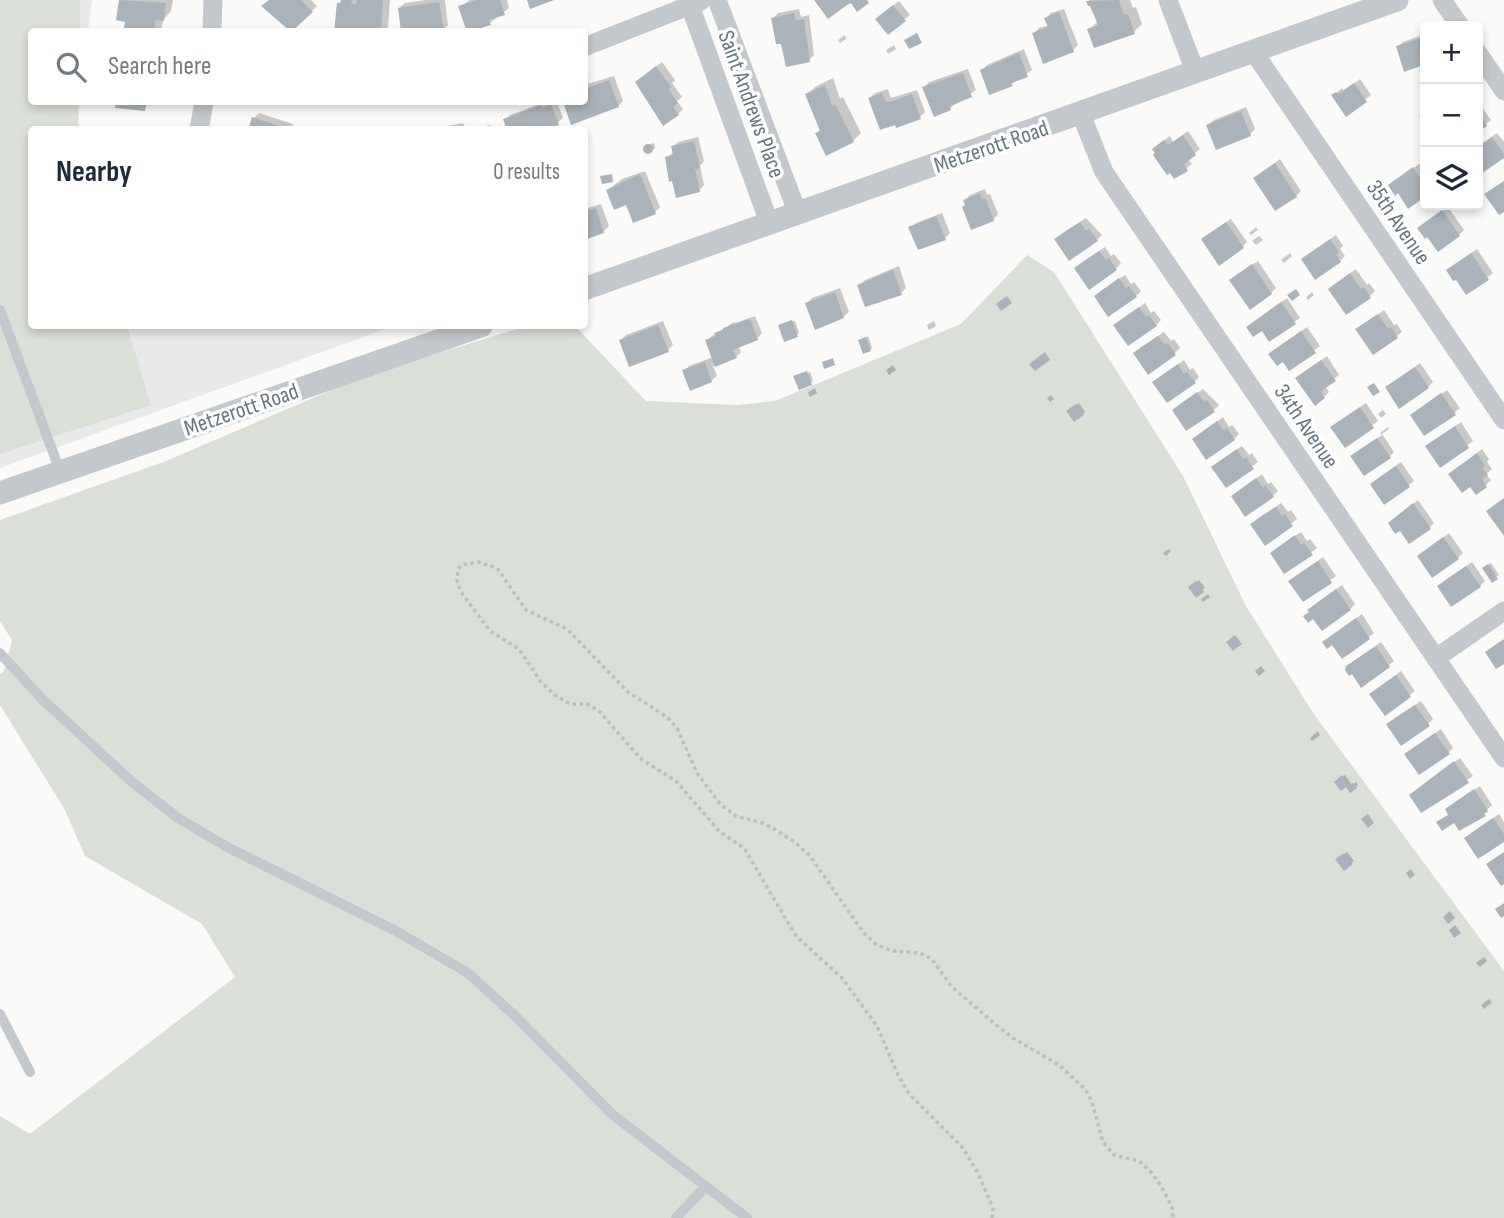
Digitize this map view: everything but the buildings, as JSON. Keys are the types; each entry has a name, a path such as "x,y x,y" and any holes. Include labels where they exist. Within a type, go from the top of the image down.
{"street":[{"path":"212,28 213,0"},
{"name":"Saint Andrews Place","path":"717,0 798,214"},
{"path":"1168,0 1195,72"},
{"name":"Metzerott Road","path":"588,288 1081,114 1253,51 1368,5 1397,0"},
{"path":"1442,0 1457,21"},
{"path":"588,45 694,2"},
{"name":"Saint Andrews Place","path":"694,2 770,225"},
{"name":"35th Avenue","path":"1253,51 1504,420"},
{"path":"1483,60 1504,91"},
{"path":"200,126 203,105"},
{"name":"34th Avenue","path":"1081,114 1104,172 1504,758"},
{"name":"Metzerott Road","path":"0,493 472,329"},
{"path":"1436,658 1504,611"}],"lane":[{"path":"0,310 60,471"},
{"path":"0,653 42,699 132,782 178,818 229,848 396,930 468,973 614,1115 747,1218"},
{"path":"0,1014 30,1072"},
{"path":"676,1218 705,1187"}],"path":[{"path":"992,1218 993,1208 978,1173 963,1148 910,1094 898,1075 877,1026 841,977 796,936 744,848 720,832 676,781 641,759 600,711 587,704 570,704 555,695 541,682 519,649 490,631 461,592 457,570 461,565 478,562 497,568 526,610 567,629 628,692 667,717 677,728 697,773 721,805 736,816 763,823 796,843 810,856 863,932 877,945 892,951 920,953 932,959 951,986 995,1024 1059,1065 1086,1090 1103,1142 1114,1155 1139,1161 1151,1172 1172,1208 1173,1218"}],"shaded area":[{"path":"0,0 92,0 88,28 28,28 28,105 32,105 32,126 28,126 28,329 386,329 0,468"},
{"path":"0,0 80,0 80,28 28,28 28,105 79,105 78,126 28,126 28,329 128,329 151,405 0,454"},
{"path":"1027,255 1054,272 1183,476 1246,606 1313,713 1504,971 1504,1218 0,1218 0,1116 30,1134 235,977 202,924 85,856 65,810 0,705 0,674 4,671 12,640 0,621 0,520 166,461 369,374 517,329 578,329 646,401 737,405 775,401 961,324"}]}
